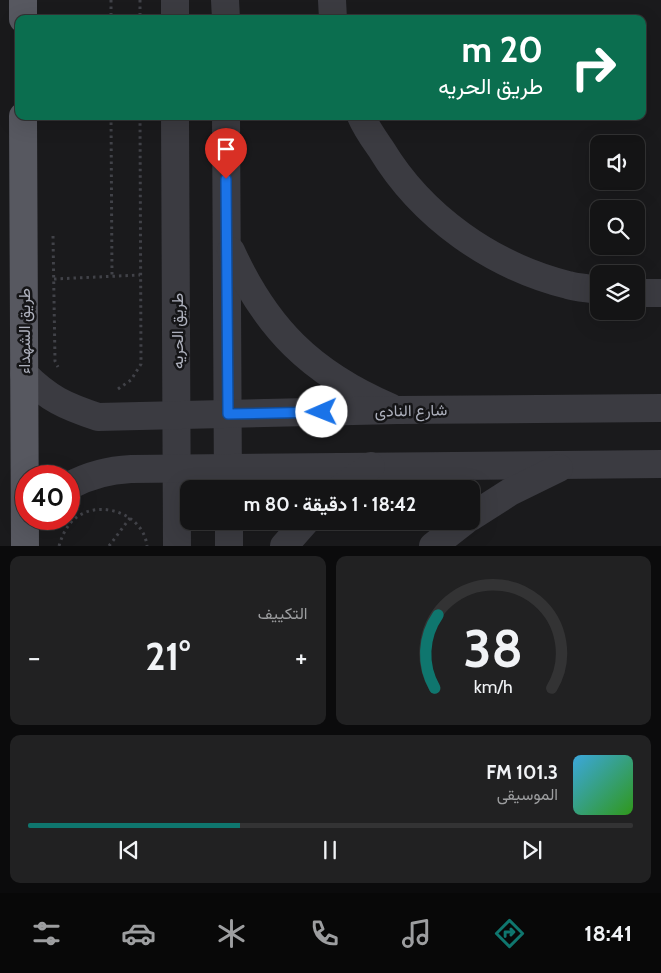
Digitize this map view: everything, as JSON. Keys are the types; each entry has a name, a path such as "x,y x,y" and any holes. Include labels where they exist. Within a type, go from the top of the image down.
{"main road":[{"path":"23,0 23,15"},
{"name":"طريق الشهداء","path":"24,120 24,374 27,531"}],"street":[{"path":"175,0 175,15"},
{"path":"225,0 226,15"},
{"path":"332,0 333,15"},
{"name":"طريق الحريه","path":"175,120 178,546"},
{"path":"226,120 228,478"},
{"path":"363,120 392,167 428,208 470,242 518,268 569,285 590,288"},
{"path":"227,242 244,280 266,314 293,345 325,372 360,394 398,410"},
{"path":"645,293 661,293"},
{"name":"شارع النادى","path":"24,374 54,400 72,409 98,417 398,410 661,408"},
{"path":"80,480 110,470 177,468 228,478 370,466 661,464"},
{"path":"480,511 510,492 565,465"},
{"path":"352,480 370,466"},
{"path":"229,530 229,546"},
{"path":"284,546 298,530"},
{"path":"433,546 453,530"}],"path":[{"path":"111,0 111,15"},
{"path":"140,0 140,15"},
{"path":"111,120 112,276"},
{"path":"116,390 131,380 141,364 140,120"},
{"path":"53,231 55,361 60,370"},
{"path":"54,279 140,275"},
{"path":"59,546 65,528 83,513 108,509 130,518 140,529 147,546"},
{"path":"109,546 130,518"}],"route":[{"path":"226,179 228,414 322,412"}]}
